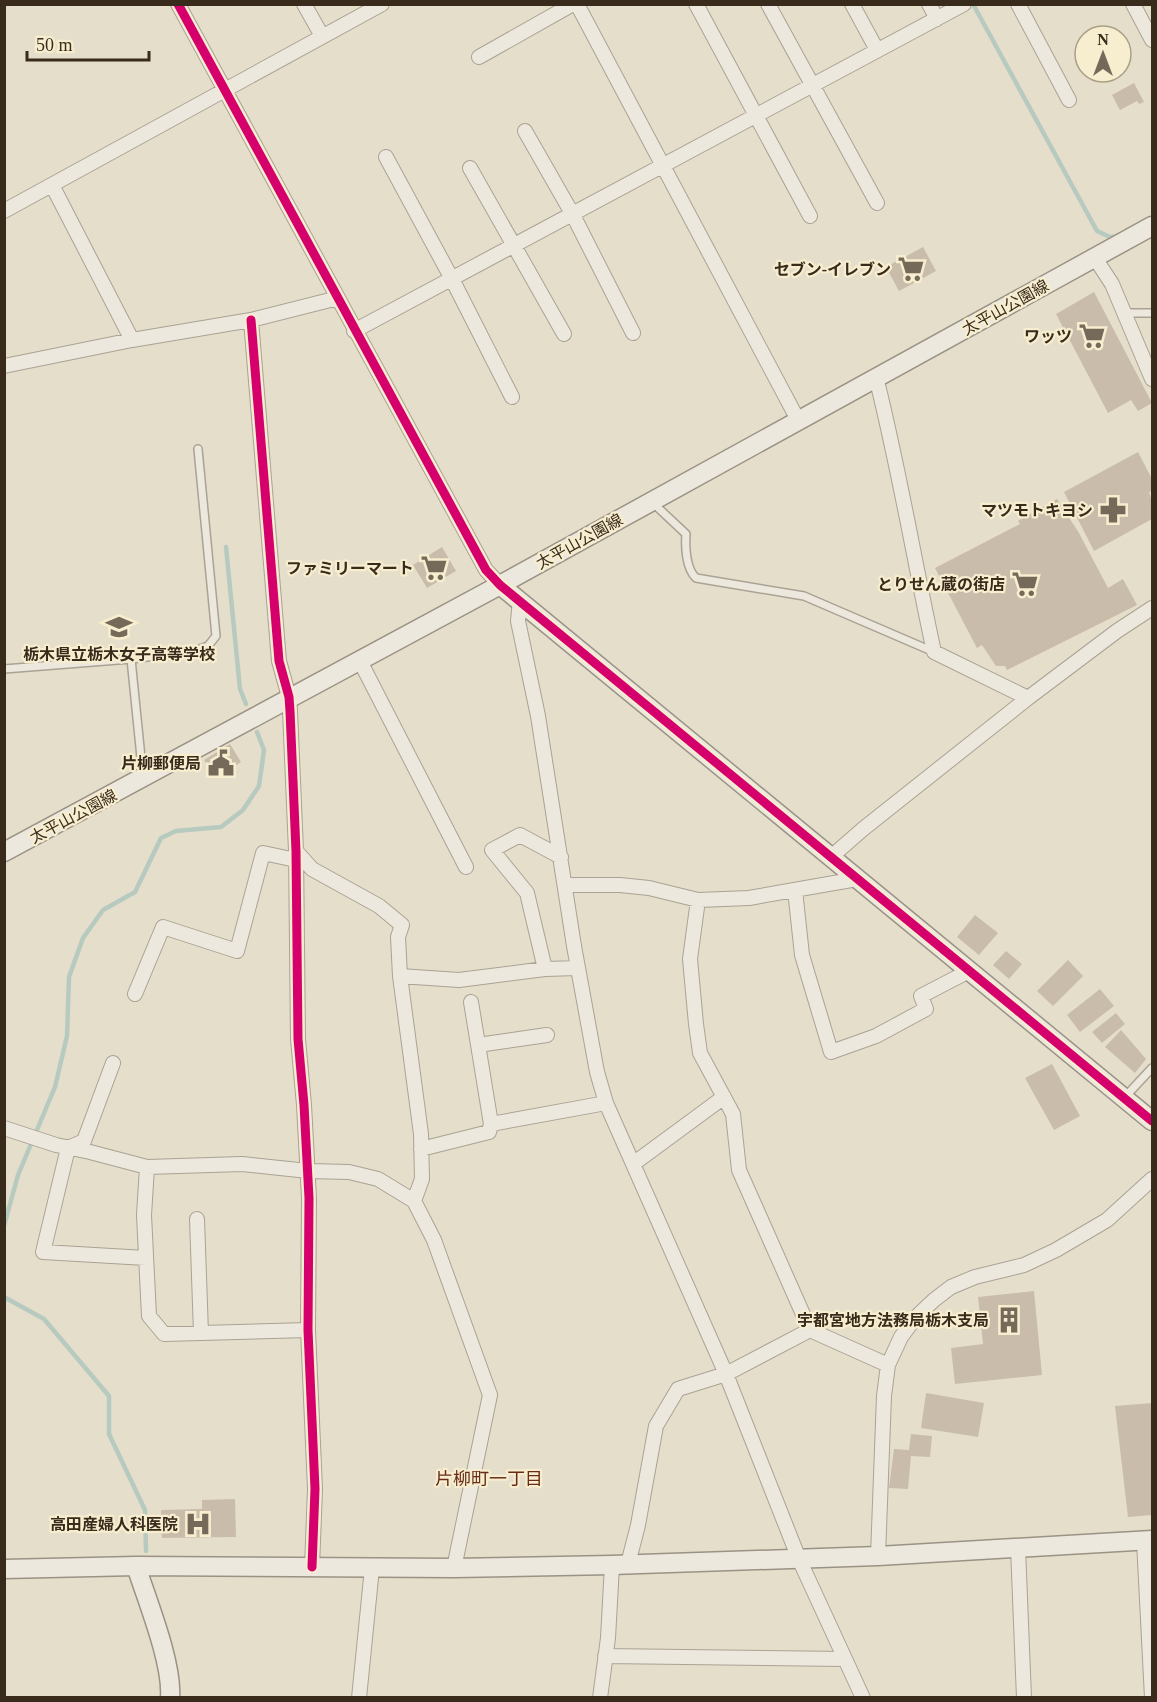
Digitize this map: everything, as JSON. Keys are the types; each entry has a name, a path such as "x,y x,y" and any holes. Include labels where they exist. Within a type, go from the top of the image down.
{"street":[{"path":"178,4 486,570 500,585 1152,1121"},
{"path":"304,4 322,36"},
{"path":"479,57 575,4 798,420"},
{"path":"696,4 810,216"},
{"path":"768,4 877,203"},
{"path":"852,4 878,50"},
{"path":"929,4 937,19"},
{"path":"354,331 964,4"},
{"path":"1018,4 1069,100"},
{"path":"1133,4 1152,40"},
{"path":"4,211 380,5"},
{"path":"525,131 573,215 633,333"},
{"path":"386,157 512,397"},
{"path":"470,168 564,334"},
{"path":"52,185 132,340"},
{"name":"太平山公園線","path":"4,852 500,585 1152,226"},
{"path":"1095,258 1112,285 1151,373"},
{"path":"4,366 132,340 251,320 338,298"},
{"path":"251,320 279,661 289,697 296,855 298,1039 308,1171 308,1330 315,1489 312,1567"},
{"path":"876,377 895,452 912,551 934,652 1028,698"},
{"path":"520,600 518,621 538,716 578,968 597,1072 606,1103 726,1374 799,1559 863,1698"},
{"path":"831,857 1028,698 1117,631 1152,609"},
{"path":"360,661 466,867"},
{"path":"545,969 527,893 492,850 520,835 561,857"},
{"path":"135,994 163,927 237,951 263,853 296,855 312,868 379,906 402,925 398,937 400,976 421,1149 422,1179 414,1200"},
{"path":"566,885 639,887 698,900 749,898 857,879"},
{"path":"795,890 802,955 831,1052 876,1036 926,1009 921,996 969,970"},
{"path":"698,900 690,960 700,1053 732,1114 739,1170 810,1329 888,1365"},
{"path":"400,976 459,980 545,969 578,968"},
{"path":"421,1149 489,1132 491,1124 471,1002"},
{"path":"478,1045 548,1035"},
{"path":"68,1148 84,1141 113,1063"},
{"path":"633,1164 724,1097"},
{"path":"491,1124 606,1103"},
{"path":"4,1128 68,1148 147,1167 242,1164 308,1171 349,1172 378,1179 414,1200 434,1240 490,1395 454,1568"},
{"path":"68,1148 43,1252 146,1258"},
{"path":"147,1167 144,1215 149,1316 164,1334 308,1330"},
{"path":"878,1557 884,1396 888,1365 902,1336 915,1318 942,1293 975,1277 1024,1265 1056,1250 1107,1220 1152,1179"},
{"path":"197,1219 201,1333"},
{"path":"600,1698 620,1564 638,1526 656,1426 678,1389 726,1374 810,1329"},
{"path":"4,1569 136,1566 454,1568 620,1564 878,1557 1148,1541 1152,1698"},
{"path":"1018,1548 1024,1698"},
{"path":"136,1566 166,1662 171,1689 170,1698"},
{"path":"359,1698 372,1568"},
{"path":"606,1656 845,1659"}],"lane":[{"path":"1124,313 1152,313"},
{"path":"4,669 131,659 195,651 208,646 216,636 198,449"},
{"path":"651,501 686,534 692,574 696,578 804,596 934,652"},
{"path":"131,659 143,778"},
{"path":"1124,1098 1152,1068"}],"building":[{"path":"1133,84 1144,102 1139,104 1137,101 1120,110 1112,95"},
{"name":"セブン-イレブン","path":"923,247 936,271 899,291 886,267"},
{"name":"ワッツ","path":"1094,292 1152,403 1138,411 1131,400 1108,413 1056,314"},
{"name":"マツモトキヨシ","path":"1138,452 1152,479 1152,491 1149,492 1152,501 1152,519 1094,551 1064,492"},
{"name":"とりせん蔵の街店","path":"1057,499 1079,533 1108,588 1123,579 1137,605 1007,670 1005,666 996,666 982,645 977,648 935,568 1020,524 1018,521"},
{"path":"442,547 456,571 427,588 413,565"},
{"path":"230,744 241,762 216,778 204,760"},
{"path":"975,915 998,933 979,955 957,937"},
{"path":"1006,951 1022,964 1009,979 993,965"},
{"path":"1068,960 1083,976 1053,1006 1037,991"},
{"path":"1100,989 1114,1006 1080,1032 1067,1015"},
{"path":"1116,1013 1125,1024 1102,1043 1092,1032"},
{"path":"1121,1030 1146,1059 1135,1073 1105,1047"},
{"path":"1052,1064 1080,1116 1054,1130 1025,1078"},
{"name":"宇都宮地方法務局栃木支局","path":"1034,1291 1042,1375 955,1384 951,1348 983,1344 978,1297"},
{"path":"926,1393 984,1403 978,1437 921,1428"},
{"path":"1152,1403 1152,1515 1128,1517 1115,1406"},
{"path":"911,1434 932,1436 930,1457 911,1456 908,1489 889,1488 894,1449 909,1450"},
{"name":"高田産婦人科医院","path":"235,1499 236,1537 162,1538 161,1510 202,1509 202,1500"}],"waterway":[{"path":"973,4 1097,231 1110,237 1120,236"},
{"path":"226,547 240,689 246,704"},
{"path":"4,1226 18,1175 55,1087 67,1036 69,977 83,938 103,910 135,892 161,838 176,831 221,827 243,810 259,786 264,750 257,732"},
{"path":"4,1297 44,1319 109,1396 109,1434 145,1510 146,1551"}],"cycle path":[{"path":"178,4 486,570 500,585 1152,1121"},
{"path":"251,320 279,661 289,697 290,711 296,851 298,1039 309,1198 308,1330 315,1489 312,1567"}],"place":[{"name":"セブン-イレブン","path":"911,269"},
{"name":"ワッツ","path":"1092,336"},
{"name":"マツモトキヨシ","path":"1113,510"},
{"name":"ファミリーマート","path":"434,568"},
{"name":"とりせん蔵の街店","path":"1025,584"},
{"name":"栃木県立栃木女子高等学校","path":"119,627"},
{"name":"片柳郵便局","path":"221,763"},
{"name":"宇都宮地方法務局栃木支局","path":"1009,1320"},
{"name":"高田産婦人科医院","path":"198,1524"}],"district":[{"name":"片柳町一丁目","path":"489,1479"}]}
